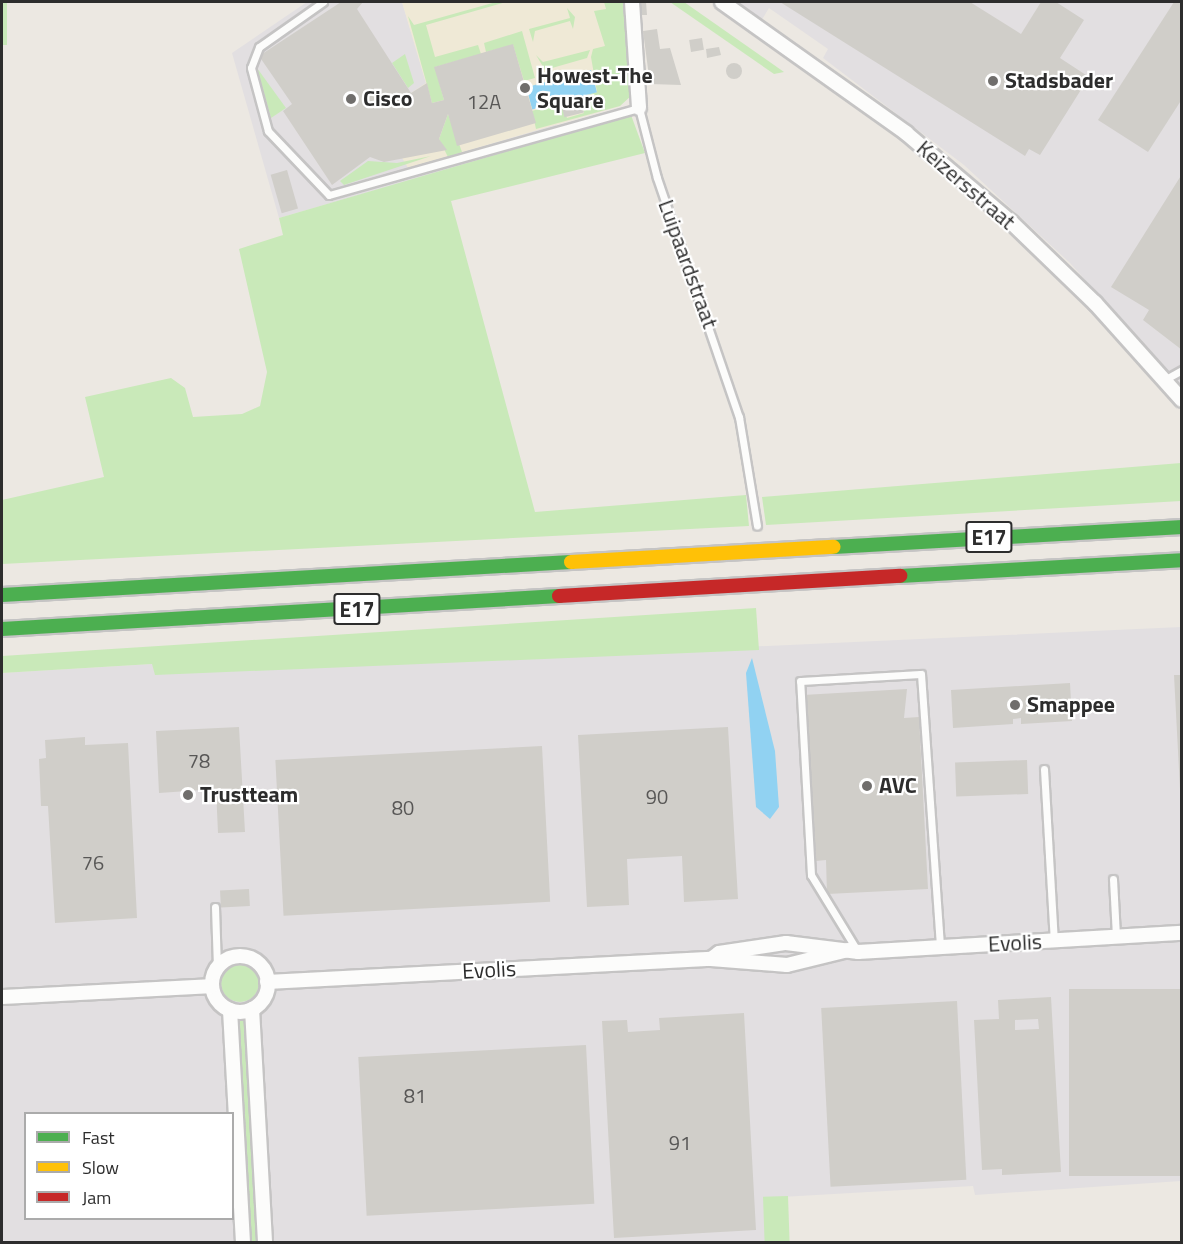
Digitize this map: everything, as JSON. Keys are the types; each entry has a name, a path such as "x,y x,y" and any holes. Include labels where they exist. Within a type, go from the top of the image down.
{"highway":[{"name":"E17","path":"2,595 122,590 1182,526"},
{"name":"E17","path":"2,629 1182,560"},
{"path":"13,578 122,590"}],"street":[{"name":"Luipaardstraat","path":"632,2 639,108"},
{"name":"Keizersstraat","path":"722,2 941,163 1095,303 1182,400"},
{"name":"Evolis","path":"711,959 777,943 853,951 1182,933"},
{"name":"Evolis","path":"267,982 711,959 787,965 853,951"},
{"path":"235,956 249,957 261,966 267,982 263,1000 252,1009 230,1010 215,998 212,987 217,967 235,956"},
{"path":"2,997 212,987"},
{"path":"252,1009 265,1242"},
{"path":"230,1010 243,1242"}],"lane":[{"path":"323,2 259,47 251,68 268,131 329,195 639,108"},
{"name":"Luipaardstraat","path":"639,108 657,178 739,417 757,526"},
{"path":"1164,380 1182,370"},
{"path":"853,951 811,875 800,681 921,674 940,947"},
{"path":"1044,769 1054,941"},
{"path":"1113,879 1116,937"},
{"path":"214,908 217,967"}],"shaded area":[{"path":"307,2 402,2 448,157 556,124 559,137 279,218 232,53"},
{"name":"Howest-The Square","path":"402,2 627,2 632,95 620,106 408,168 392,141 411,93 426,83"},
{"path":"735,2 1181,2 1181,387 1070,263 964,165 823,58 828,49 769,8 761,21"},
{"path":"1181,627 1181,1181 975,1195 973,1186 764,1198 766,1242 2,1242 2,673 153,664 155,674"}],"green space":[{"path":"2,2 7,2 7,45 2,45"},
{"path":"496,2 506,2 426,25 435,57 478,45 481,54 435,67 444,100 432,103 408,16 414,25"},
{"path":"604,2 627,2 632,95 620,106 536,129 532,111 561,102 567,118 584,113 580,97 597,92 591,57 593,49 605,46 594,11 606,9"},
{"path":"670,2 684,2 784,72 774,74"},
{"path":"567,8 575,17 573,29 570,21 535,31 533,42 529,29 570,18"},
{"path":"522,31 535,78 524,81 513,45 486,52 484,43"},
{"path":"590,50 587,58 545,70 536,55 543,62"},
{"path":"405,54 414,83 408,88 392,63"},
{"path":"257,68 286,108 271,118"},
{"path":"448,114 462,152 448,157 439,139"},
{"path":"631,115 645,153 451,201 535,512 746,495 749,526 2,564 2,500 104,477 85,397 171,378 185,388 193,417 242,414 260,406 267,372 239,249 283,235 279,218"},
{"path":"431,156 344,185 340,181 368,161 397,163"},
{"path":"1181,463 1181,501 766,525 762,497"},
{"path":"756,608 759,650 155,675 152,664 2,673 2,656"},
{"path":"240,964 247,965 253,970 258,976 258,990 253,996 247,1001 240,1002 233,1001 227,996 222,990 221,983 222,976 227,970 233,965"},
{"path":"248,1016 260,1242 247,1242 235,1017"},
{"path":"788,1196 790,1242 765,1242 763,1197"}],"water":[{"path":"591,70 597,92 532,110 526,87"},
{"path":"752,658 775,751 779,807 770,819 756,807 746,673"}],"building":[{"name":"Cisco","path":"341,2 363,2 357,9 411,93 427,83 432,103 444,100 434,67 513,44 536,123 457,146 448,114 439,139 447,150 384,162 370,157 332,185 283,111 292,104 259,56"},
{"path":"646,2 647,15 640,15 640,3"},
{"name":"Stadsbader","path":"780,2 970,2 1021,34 1041,2 1056,2 1084,20 1060,58 1089,77 1040,155 1029,149 1025,156"},
{"path":"1174,2 1182,2 1182,99 1148,152 1098,120"},
{"path":"657,29 660,49 670,48 681,85 650,84 643,31"},
{"path":"702,38 704,50 691,52 689,40"},
{"path":"719,47 721,55 707,58 706,49"},
{"path":"734,63 740,65 742,71 740,77 734,79 728,77 726,71 728,65"},
{"path":"580,97 584,113 564,117 561,102"},
{"path":"287,170 298,208 282,213 271,175"},
{"path":"1182,174 1182,350 1143,320 1149,310 1111,287"},
{"path":"1174,675 1182,675 1182,789 1180,789"},
{"path":"1070,683 1072,721 1021,724 1021,718 1013,719 1013,724 953,728 951,690"},
{"name":"AVC","path":"907,689 904,718 919,717 928,889 827,894 826,860 816,861 803,695"},
{"path":"239,727 245,832 218,833 216,789 159,793 156,731"},
{"path":"728,727 738,899 684,902 682,856 627,859 629,905 587,907 578,735"},
{"path":"85,737 85,745 128,743 137,918 55,923 48,806 41,806 39,759 46,758 45,740"},
{"path":"542,746 550,902 284,916 275,760"},
{"path":"1027,760 1028,794 956,796 955,763"},
{"path":"249,889 250,906 221,907 220,891"},
{"path":"1069,989 1182,989 1182,1176 1069,1176"},
{"path":"1051,997 1061,1172 1002,1175 1002,1169 982,1170 974,1020 999,1019 998,1000","holes":["1038,1019 1039,1029 1015,1030 1015,1020"]},
{"path":"957,1001 966,1180 831,1187 821,1008"},
{"path":"744,1013 756,1230 614,1238 602,1021 627,1020 628,1032 660,1030 659,1018"},
{"path":"586,1045 594,1204 367,1216 358,1057"}],"traffic: fast":[{"path":"834,547 1182,527"},
{"path":"900,576 1182,560"},
{"path":"2,595 571,562"},
{"path":"2,629 559,596"}],"traffic: slow":[{"path":"571,562 834,547"}],"traffic: jam":[{"path":"559,596 900,576"}],"place":[{"name":"Stadsbader","path":"993,81"},
{"name":"Howest-The Square","path":"525,88"},
{"name":"Cisco","path":"351,99"},
{"name":"Smappee","path":"1015,705"},
{"name":"AVC","path":"867,786"},
{"name":"Trustteam","path":"188,795"}]}
